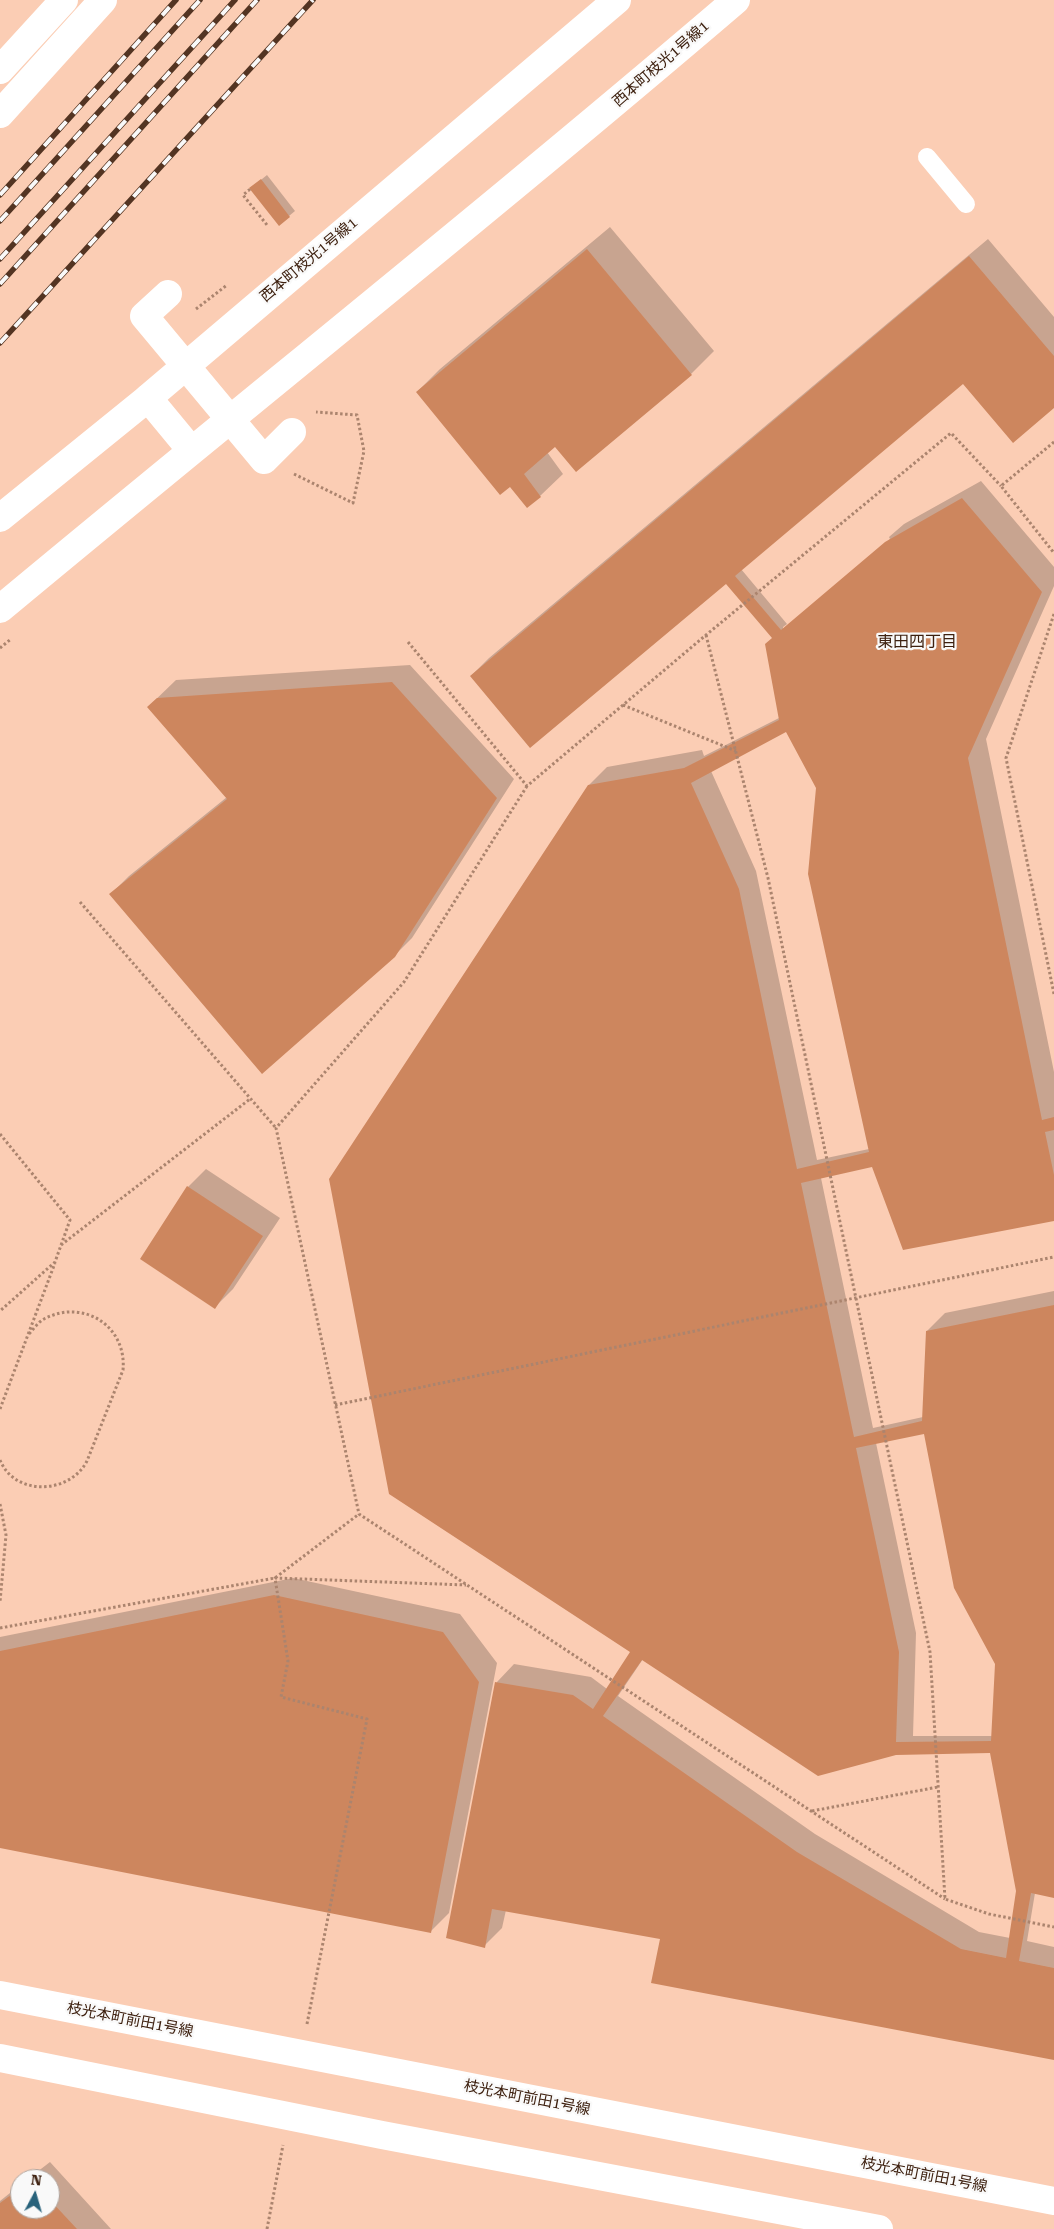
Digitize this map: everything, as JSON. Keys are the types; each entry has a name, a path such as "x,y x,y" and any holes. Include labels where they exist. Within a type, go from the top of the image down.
{"main road":[{"path":"0,70 64,0"},
{"path":"0,114 103,0"},
{"name":"西本町枝光1号線1","path":"0,518 148,398 617,0"},
{"name":"西本町枝光1号線1","path":"0,610 191,450 582,132 736,0"},
{"path":"168,294 144,316 264,460 292,432"},
{"path":"148,398 191,450"},
{"name":"枝光本町前田1号線","path":"0,1995 1054,2200"},
{"path":"0,2058 392,2136 879,2229"}],"lane":[{"path":"927,157 966,204"}],"path":[{"path":"250,191 243,195 266,225"},
{"path":"264,460 353,503 364,451 356,415 312,412"},
{"path":"276,1128 404,982 527,786 706,635 952,433 1001,486 1054,553"},
{"path":"1001,486 1054,442"},
{"path":"1054,614 1006,758 1054,994"},
{"path":"706,635 768,878 930,1652 945,1898"},
{"path":"0,648 14,637"},
{"path":"408,642 527,786"},
{"path":"623,705 736,751"},
{"path":"80,902 276,1128 358,1514 945,1898 989,1914 1054,1927"},
{"path":"62,1245 250,1099"},
{"path":"0,1134 70,1220 0,1409"},
{"path":"335,1405 1054,1257"},
{"path":"0,1311 55,1262"},
{"path":"0,1460 14,1477 29,1486 44,1487 58,1485 82,1470 123,1370 123,1352 116,1334 106,1324 93,1317 63,1312 42,1320 28,1335"},
{"path":"0,1504 6,1535 0,1602"},
{"path":"275,1578 358,1514"},
{"path":"275,1578 288,1661 281,1697 367,1719 305,2033"},
{"path":"0,1628 275,1578 466,1585"},
{"path":"811,1811 938,1787"},
{"path":"267,2229 284,2141"}],"building":[{"path":"261,179 290,217 279,226 249,188"},
{"path":"587,249 692,375 576,472 555,447 524,474 541,497 527,508 510,487 500,495 416,392"},
{"path":"969,256 1054,356 1054,408 1013,443 963,384 735,576 781,630 885,542 962,498 1042,592 968,758 1042,1120 1054,1117 1054,1130 1045,1132 1054,1175 1054,1221 903,1250 872,1167 801,1183 854,1437 922,1421 926,1331 1054,1305 1054,1898 1031,1893 1019,1961 1054,1968 1054,2060 651,1983 660,1939 492,1909 485,1948 446,1938 495,1682 573,1695 593,1709 630,1652 389,1494 329,1179 588,785 684,768 779,720 765,644 772,638 726,584 530,748 470,676","holes":["786,732 816,788 808,874 869,1152 797,1169 739,889 691,783","924,1434 954,1588 995,1664 991,1741 896,1742 899,1652 856,1448","642,1660 818,1776 896,1755 990,1753 1016,1891 1006,1958 961,1949 797,1852 603,1716"]},
{"path":"392,682 497,798 395,957 262,1074 109,894 227,799 147,707 157,698"},
{"path":"187,1186 263,1236 215,1309 140,1259"},
{"path":"274,1595 443,1632 479,1682 431,1933 0,1848 0,1651"},
{"path":"10,2196 10,2219 60,2219 60,2211 77,2229 0,2229 0,2203"}],"railway":[{"path":"0,195 176,0"},
{"path":"0,221 200,0"},
{"path":"0,259 235,0"},
{"path":"0,284 257,0"},
{"path":"0,343 313,0"}],"district":[{"name":"東田四丁目","path":"917,642"}]}
